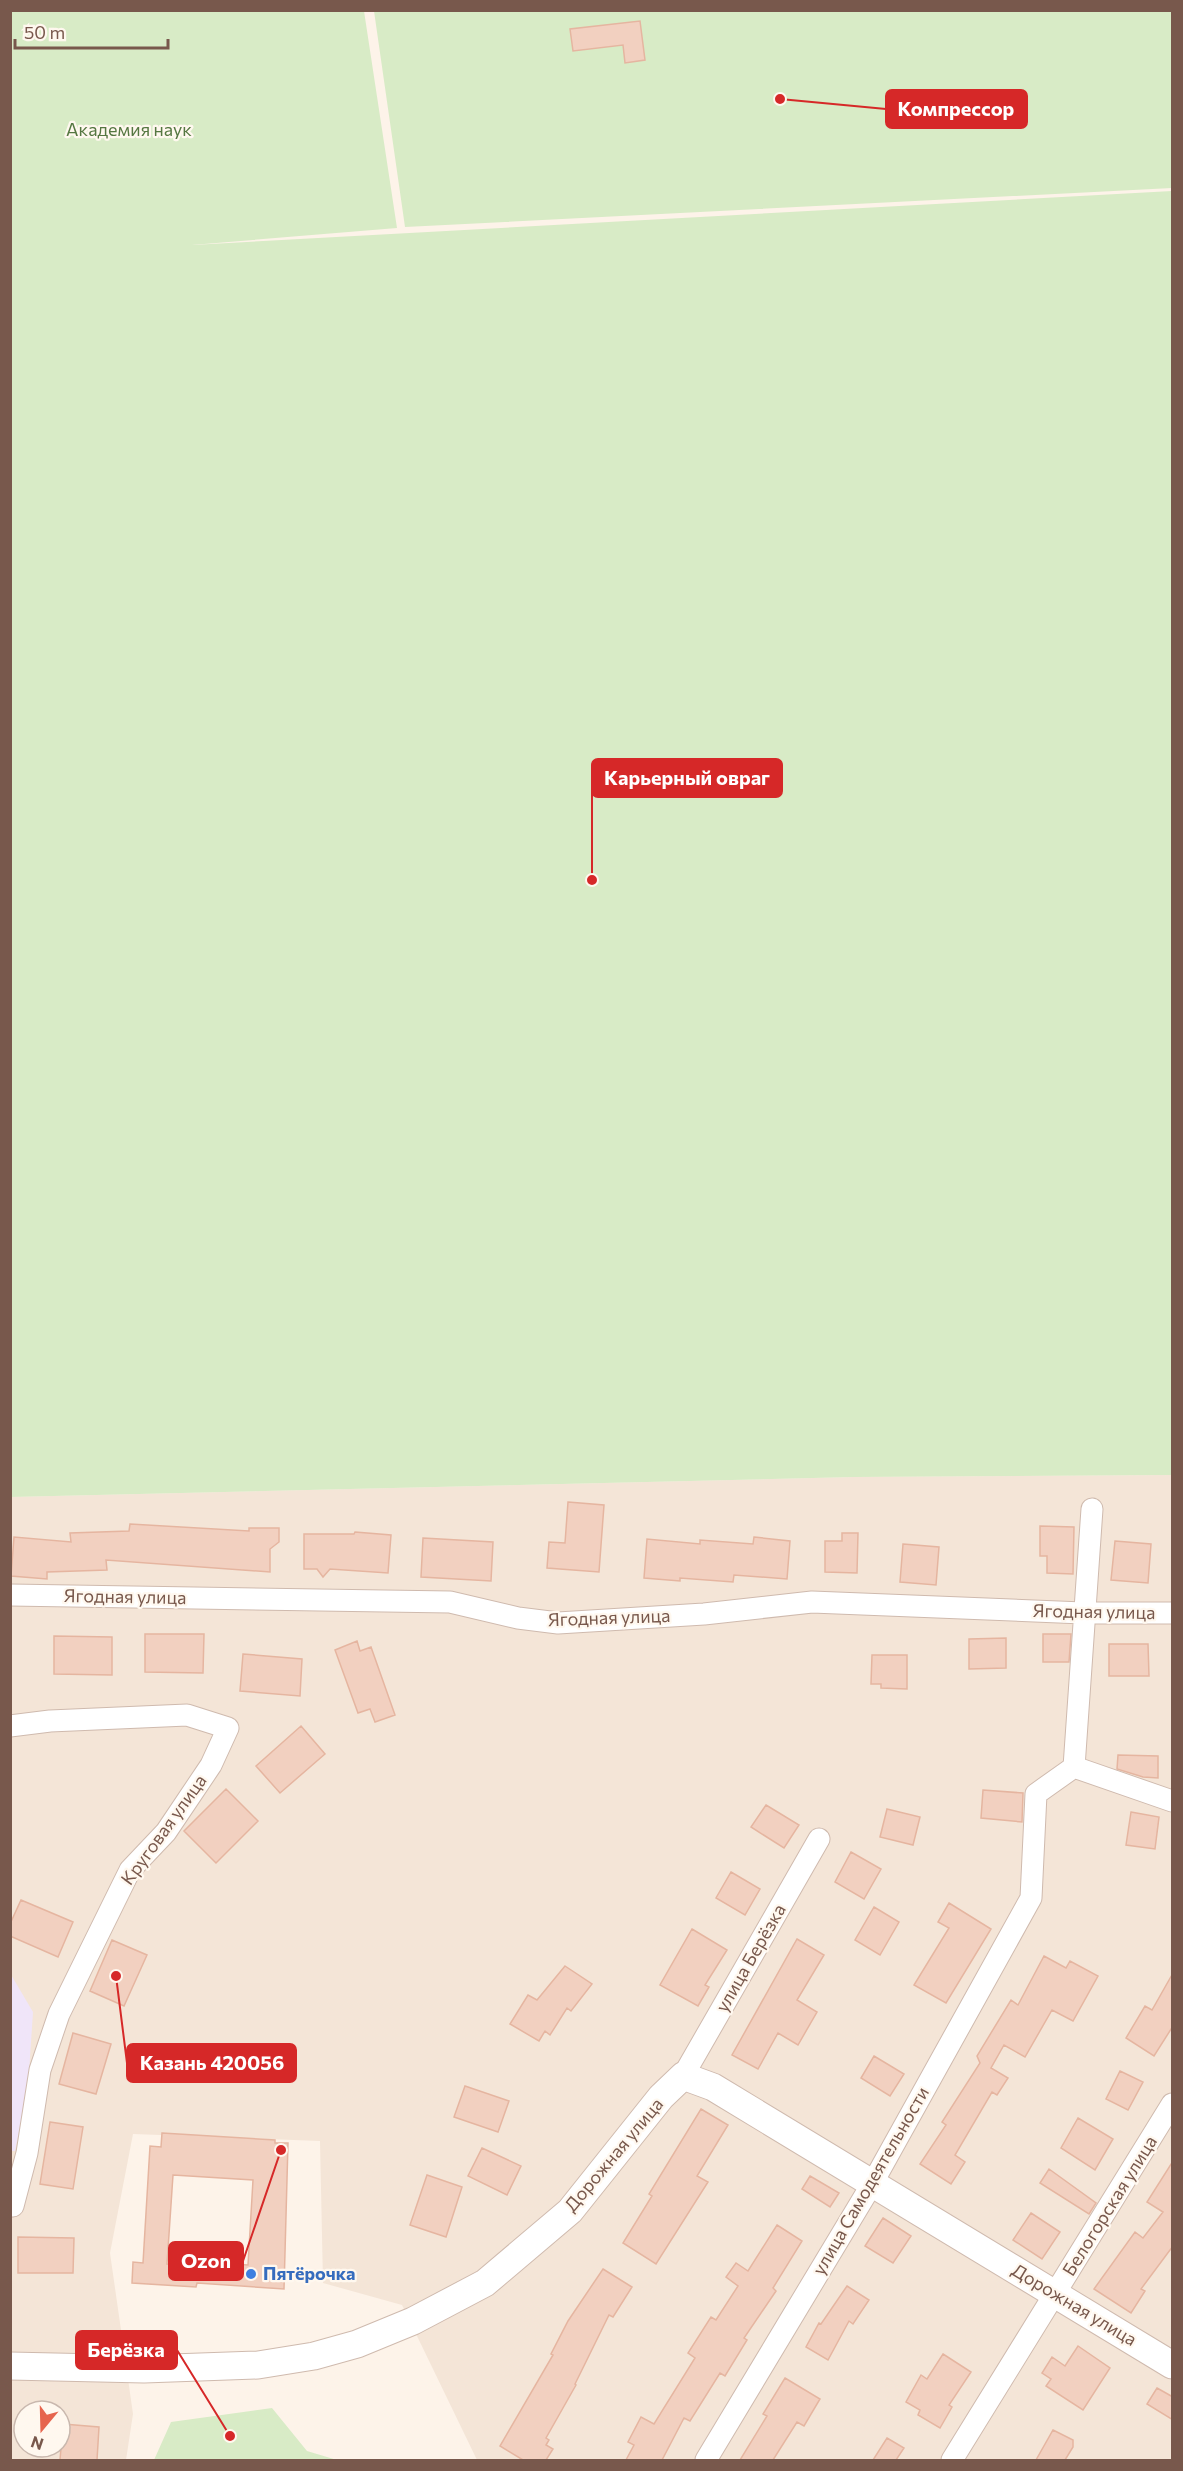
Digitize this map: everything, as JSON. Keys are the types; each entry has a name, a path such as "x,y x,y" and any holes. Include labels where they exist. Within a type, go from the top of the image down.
{"street":[{"path":"1092,1509 1074,1767 1173,1801"},
{"name":"Ягодная улица","path":"10,1595 450,1602 518,1618 558,1623 704,1614 812,1602 1083,1613 1173,1613"},
{"name":"Круговая улица","path":"10,1726 50,1721 188,1715 228,1728 211,1765 166,1832 130,1870 59,2014 40,2070 27,2153 13,2206 10,2206"},
{"name":"улица Самодеятельности","path":"706,2460 872,2184 1030,1898 1036,1794 1074,1767"},
{"name":"улица Берёзка","path":"683,2076 819,1839"},
{"name":"Дорожная улица","path":"10,2366 144,2369 258,2365 314,2356 357,2344 413,2321 484,2283 570,2211 661,2097 683,2076 713,2087 1173,2365"},
{"name":"Белогорская улица","path":"952,2460 1173,2104"}],"shaded area":[{"path":"1172,1475 1172,2460 477,2460 402,2305 323,2283 320,2141 133,2134 110,2253 133,2414 126,2460 11,2460 11,1497 854,1477"},
{"path":"10,1973 33,2012 28,2087 15,2151 10,2151"}],"green space":[{"name":"Академия наук","path":"11,10 364,11 397,228 192,245 1172,191 1172,1475 854,1477 11,1497"},
{"path":"374,11 1172,11 1172,188 405,227"},
{"path":"272,2408 307,2451 337,2460 154,2460 171,2422"}],"building":[{"path":"640,21 645,60 625,63 623,45 573,51 570,29"},
{"path":"568,1502 604,1505 599,1572 547,1568 549,1542 565,1543"},
{"path":"130,1524 249,1531 249,1528 279,1528 279,1542 270,1549 270,1572 106,1560 107,1570 47,1572 47,1579 11,1576 14,1537 71,1542 70,1533 129,1531"},
{"path":"1040,1526 1074,1527 1073,1574 1047,1573 1047,1556 1040,1556"},
{"path":"355,1532 391,1535 388,1573 330,1569 323,1577 317,1569 304,1569 304,1534 354,1534"},
{"path":"842,1533 858,1533 857,1573 825,1572 825,1541 842,1541"},
{"path":"754,1537 790,1541 787,1579 734,1575 733,1582 644,1578 647,1539 700,1544 700,1540 753,1544"},
{"path":"423,1538 493,1542 491,1581 421,1577"},
{"path":"1115,1541 1151,1544 1148,1583 1111,1580"},
{"path":"903,1544 939,1547 936,1585 900,1582"},
{"path":"145,1634 204,1634 203,1673 145,1672"},
{"path":"1043,1634 1071,1634 1069,1662 1043,1662"},
{"path":"54,1636 112,1637 112,1675 54,1674"},
{"path":"1006,1638 1006,1668 969,1669 969,1639"},
{"path":"357,1641 360,1651 371,1647 395,1715 375,1722 370,1709 358,1713 335,1650"},
{"path":"1109,1644 1148,1644 1149,1676 1109,1676"},
{"path":"243,1654 302,1659 300,1696 240,1691"},
{"path":"872,1655 907,1655 907,1689 881,1688 881,1684 871,1684"},
{"path":"301,1726 325,1754 280,1793 256,1766"},
{"path":"1118,1755 1158,1756 1158,1778 1143,1777 1117,1769"},
{"path":"226,1789 258,1821 216,1863 184,1831"},
{"path":"983,1790 1023,1793 1022,1822 981,1818"},
{"path":"766,1805 799,1825 784,1848 751,1827"},
{"path":"887,1809 920,1817 913,1845 880,1837"},
{"path":"1131,1812 1159,1817 1155,1849 1126,1845"},
{"path":"851,1852 881,1869 864,1899 835,1882"},
{"path":"731,1872 760,1889 745,1915 716,1898"},
{"path":"21,1900 73,1922 58,1957 10,1936 10,1924"},
{"path":"949,1903 991,1929 946,2003 914,1985 949,1928 938,1922"},
{"path":"874,1907 899,1922 880,1955 855,1940"},
{"path":"692,1929 727,1950 705,1985 709,1987 698,2006 660,1985"},
{"path":"797,1939 824,1955 797,2000 817,2012 798,2045 778,2033 758,2069 732,2055"},
{"path":"112,1940 147,1955 124,2006 90,1991"},
{"path":"1044,1956 1066,1968 1070,1961 1098,1976 1073,2021 1052,2010 1025,2057 1004,2045 991,2068 1008,2078 997,2095 992,2092 955,2155 965,2162 951,2184 920,2164 946,2125 942,2122 980,2063 977,2056 1011,2000 1018,2005"},
{"path":"565,1966 592,1984 571,2011 567,2008 550,2035 545,2031 539,2041 510,2024 528,1995 537,2000"},
{"path":"1173,1973 1173,2026 1154,2056 1126,2038 1145,2006 1152,2010"},
{"path":"73,2033 111,2044 96,2094 59,2084"},
{"path":"874,2056 904,2074 890,2096 861,2078"},
{"path":"1120,2071 1143,2082 1128,2110 1106,2099"},
{"path":"465,2086 509,2101 498,2132 454,2117"},
{"path":"701,2109 728,2125 697,2176 708,2182 656,2264 623,2243 652,2196 649,2194"},
{"path":"1078,2118 1113,2139 1095,2170 1061,2148"},
{"path":"50,2122 83,2127 73,2189 40,2184"},
{"path":"162,2133 275,2140 275,2143 288,2143 284,2289 197,2283 196,2287 132,2283 133,2262 143,2263 150,2146 161,2147","holes":["173,2175 253,2180 248,2265 216,2263 215,2267 167,2264"]},
{"path":"482,2148 521,2166 507,2195 468,2176"},
{"path":"1173,2161 1173,2246 1141,2289 1145,2291 1131,2313 1094,2289 1135,2232 1143,2238 1163,2212 1147,2202"},
{"path":"1049,2169 1096,2203 1089,2214 1040,2183"},
{"path":"427,2175 462,2187 446,2237 410,2225"},
{"path":"810,2176 839,2193 830,2207 802,2189"},
{"path":"1031,2213 1060,2232 1042,2259 1013,2240"},
{"path":"883,2218 911,2236 893,2263 865,2246"},
{"path":"777,2225 802,2241 773,2288 776,2291 744,2338 747,2340 725,2376 720,2373 690,2421 684,2418 662,2460 626,2460 634,2445 628,2442 641,2417 654,2424 695,2358 688,2353 711,2317 716,2320 738,2286 726,2277 736,2263 748,2271"},
{"path":"18,2237 74,2238 73,2273 18,2273"},
{"path":"603,2269 632,2287 613,2317 609,2315 576,2385 546,2438 549,2440 546,2445 553,2449 546,2460 523,2460 500,2446 553,2355 551,2354 568,2321"},
{"path":"847,2286 869,2300 853,2324 849,2321 828,2360 806,2347 819,2323 821,2324"},
{"path":"1078,2346 1110,2368 1083,2410 1046,2386 1051,2379 1042,2373 1052,2357 1065,2366"},
{"path":"943,2354 971,2372 949,2405 952,2407 940,2428 918,2415 920,2410 906,2402 921,2375 927,2379"},
{"path":"785,2378 820,2399 804,2426 797,2422 773,2460 740,2460 767,2416 763,2414"},
{"path":"1157,2388 1173,2397 1173,2420 1147,2404"},
{"path":"72,2425 99,2427 97,2460 60,2460 72,2459"},
{"path":"1053,2430 1073,2440 1073,2447 1065,2460 1036,2460"},
{"path":"887,2438 904,2448 896,2460 873,2460"}],"place":[{"name":"Компрессор","path":"780,99"},
{"name":"Карьерный овраг","path":"592,880"},
{"name":"Казань 420056","path":"116,1976"},
{"name":"Ozon","path":"281,2150"},
{"name":"Пятёрочка","path":"251,2274"},
{"name":"Берёзка","path":"230,2436"}]}
